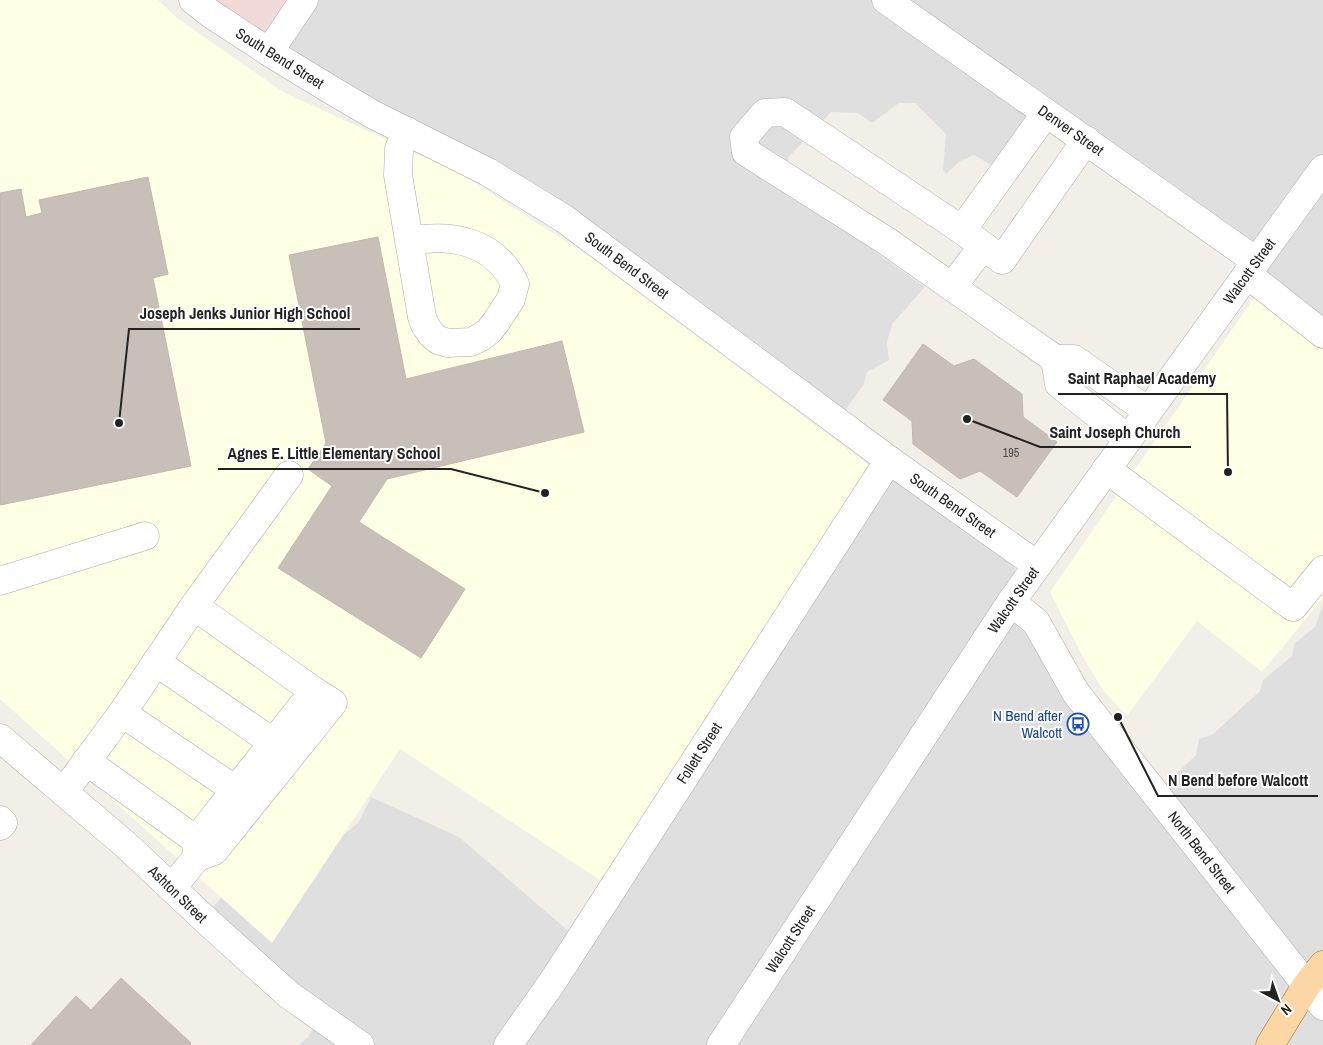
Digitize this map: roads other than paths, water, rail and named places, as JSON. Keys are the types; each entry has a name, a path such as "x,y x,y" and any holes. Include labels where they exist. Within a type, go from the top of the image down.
{"main road":[{"path":"1270,1045 1315,996 1323,965"}],"street":[{"name":"South Bend Street","path":"193,0 268,52 372,114 488,172 563,218 889,460 1037,565"},
{"path":"268,52 304,0"},
{"name":"Denver Street","path":"886,0 1086,140 1252,267 1323,334"},
{"path":"1086,140 1002,260 785,112 765,113 744,137 746,152 885,240 1055,359 1074,359 1148,411"},
{"path":"952,287 972,238 1046,113"},
{"path":"407,131 399,150 398,175 409,241"},
{"name":"Walcott Street","path":"722,1045 1011,602 1323,169"},
{"path":"1055,359 1059,384 1128,439"},
{"name":"Follett Street","path":"508,1045 553,981 889,460"},
{"path":"1106,469 1293,607 1323,570"},
{"path":"64,792 122,713 194,606 290,475"},
{"path":"0,581 145,536"},
{"name":"North Bend Street","path":"1011,602 1036,622 1076,693 1315,996"},
{"path":"86,761 197,849 214,851 333,703 194,606"},
{"path":"156,662 274,743"},
{"path":"172,888 237,791 314,691"},
{"path":"122,713 237,791"},
{"name":"Ashton Street","path":"0,738 126,845 289,995 360,1045"},
{"path":"0,820 3,823 0,826"}],"place":[{"name":"Saint Joseph Church","path":"967,419"},
{"name":"Joseph Jenks Junior High School","path":"119,423"},
{"name":"Saint Raphael Academy","path":"1228,472"},
{"name":"Agnes E. Little Elementary School","path":"545,493"},
{"name":"N Bend before Walcott","path":"1118,717"},
{"name":"N Bend after Walcott","path":"1078,724"}]}
